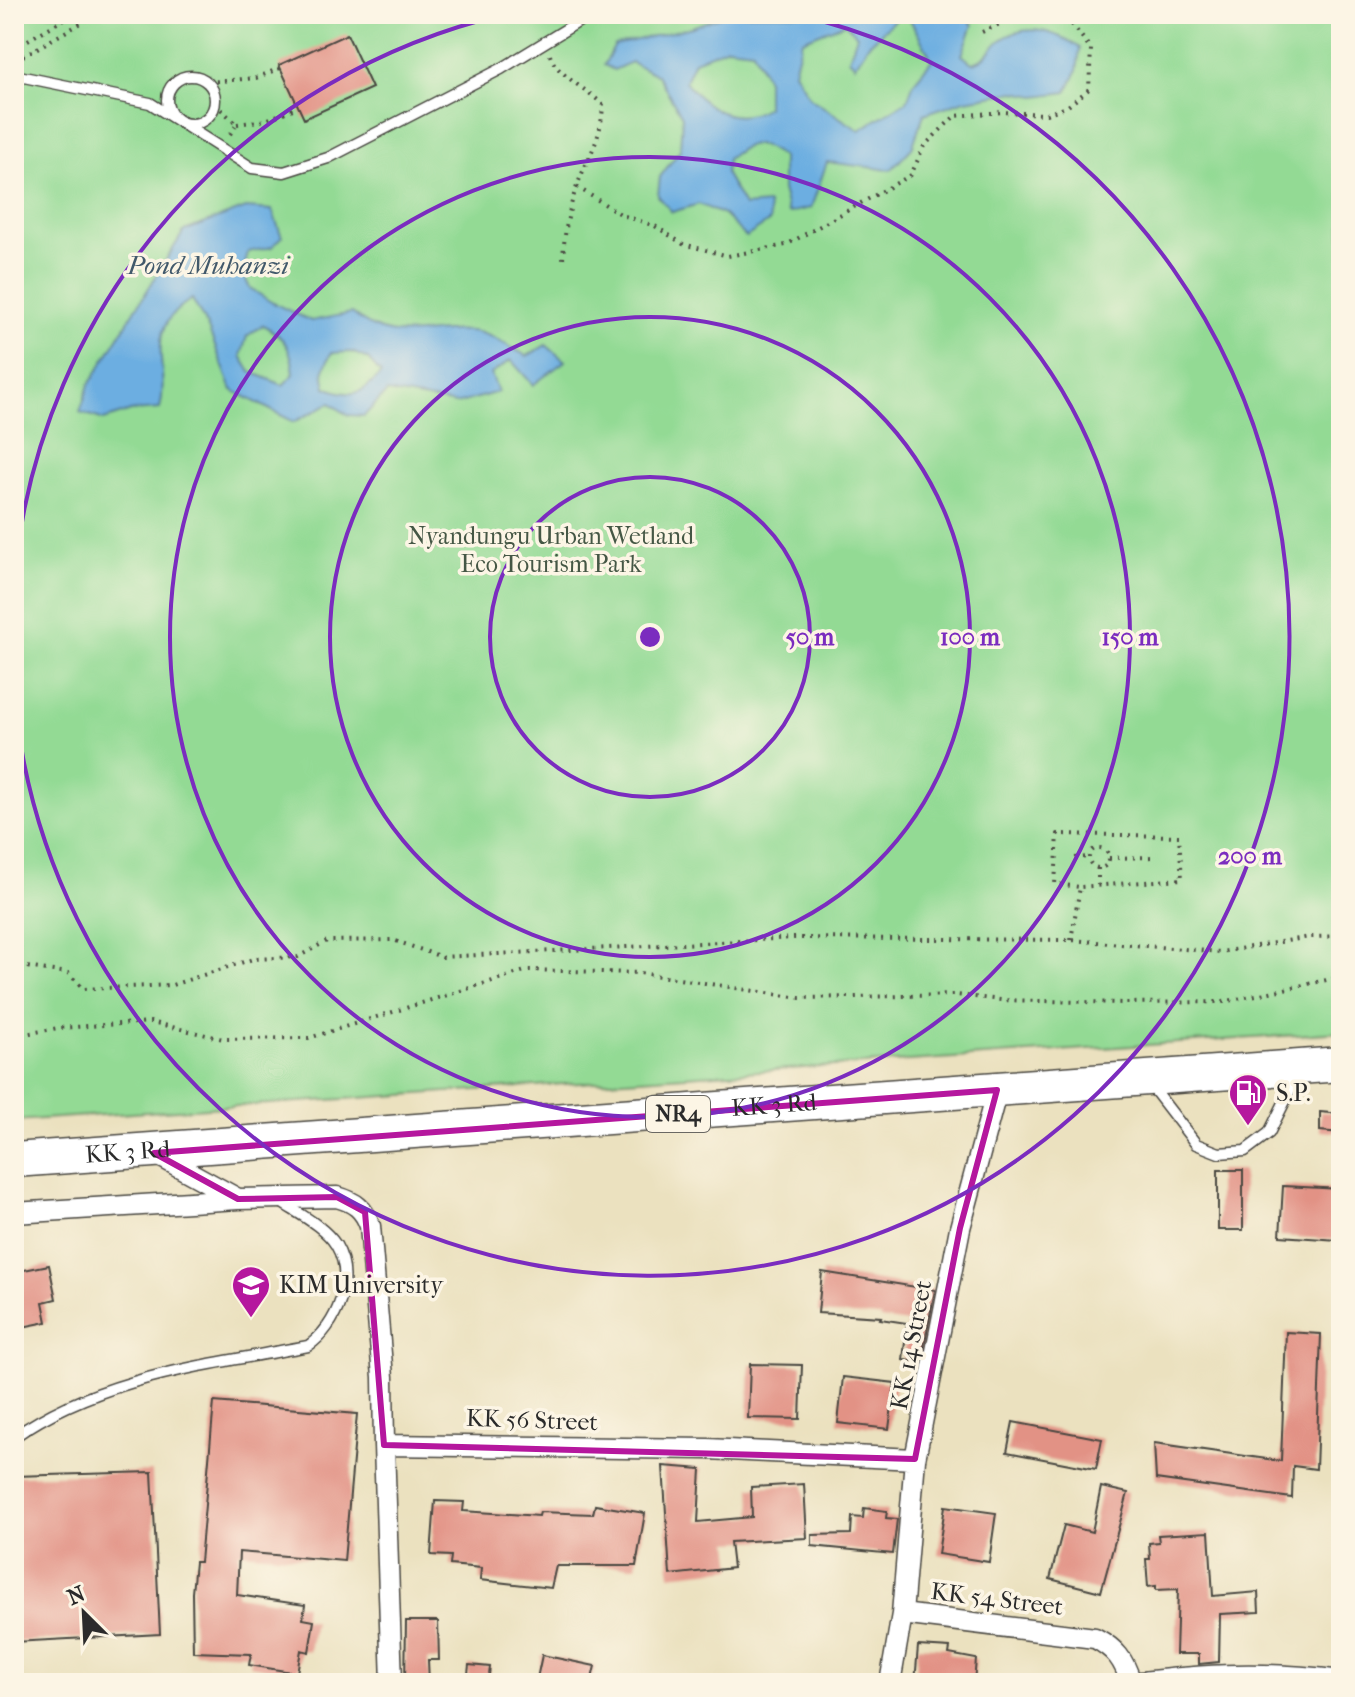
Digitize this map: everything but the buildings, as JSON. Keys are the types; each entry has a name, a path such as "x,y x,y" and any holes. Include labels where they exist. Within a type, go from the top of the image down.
{"highway":[{"name":"KK 3 Rd","path":"14,1160 154,1153 1341,1064"}],"street":[{"name":"KK 14 Street","path":"902,1614 915,1459 960,1228 997,1090"},
{"path":"154,1153 238,1199"},
{"path":"14,1213 238,1199 337,1197 351,1201 365,1212 370,1226 382,1362 392,1683"},
{"name":"KK 56 Street","path":"384,1445 708,1449 915,1459"},
{"name":"KK 54 Street","path":"890,1683 902,1614 1095,1638 1119,1655 1131,1683"},
{"path":"1131,1683 1202,1675 1278,1672 1341,1681"}],"lane":[{"path":"14,75 150,103 252,168 284,172 328,158 501,69 591,14"},
{"path":"184,77 208,82 215,104 201,121 179,121 169,109 171,86 184,77"},
{"path":"1146,1079 1196,1144 1219,1153 1245,1151 1269,1133 1302,1067"},
{"path":"14,1437 58,1408 168,1372 308,1346 325,1334 338,1309 342,1286 342,1265 336,1246 324,1231 276,1199"}],"path":[{"path":"14,48 73,14"},
{"path":"14,61 97,14"},
{"path":"982,32 1022,14"},
{"path":"577,187 622,215 655,226 683,244 728,256 786,245 911,175 924,146 955,116 1003,112 1046,114 1068,106 1089,89 1091,49 1071,23 1047,18 1045,14"},
{"path":"545,42 553,65 588,89 603,105 601,134 577,187 564,231 563,260"},
{"path":"208,82 256,78 280,68"},
{"path":"215,104 237,124"},
{"path":"237,124 266,120 298,107"},
{"path":"216,145 231,135 237,124"},
{"path":"1058,834 1098,835 1179,836 1182,879 1080,887 1055,884 1058,834"},
{"path":"1098,835 1099,848"},
{"path":"1075,858 1088,857 1099,848"},
{"path":"1099,848 1105,850 1109,858"},
{"path":"1088,857 1098,868 1098,885"},
{"path":"1109,858 1156,857"},
{"path":"1098,868 1104,867 1109,858"},
{"path":"1071,940 1080,887"},
{"path":"14,971 19,966 68,973 84,989 172,985 253,959 298,957 327,941 393,940 442,957 794,938 1071,940 1221,952 1310,937 1341,936"},
{"path":"14,1036 58,1028 151,1022 223,1039 309,1038 528,970 640,973 800,998 957,995 1001,1000 1124,1003 1223,1002 1341,977"}],"highlighted area":[{"path":"997,1090 960,1228 915,1459 384,1445 365,1212 337,1197 238,1199 154,1153 331,1138"}],"green space":[{"name":"Nyandungu Urban Wetland Eco Tourism Park","path":"14,14 1341,14 1341,1032 14,1121"}],"water":[{"path":"727,14 901,14 868,45 855,65 849,59 857,35 845,23 802,40 794,71 810,98 859,130 907,101 914,82 932,60 907,14 964,14 973,25 962,55 972,63 985,57 1001,40 1021,31 1041,31 1061,37 1080,48 1077,71 1067,92 1036,96 1015,92 965,100 924,114 912,148 891,170 827,162 811,208 788,213 782,190 782,157 760,145 742,149 727,159 725,173 744,206 768,204 770,221 746,237 724,215 699,204 672,212 658,196 660,177 680,150 682,116 657,75 631,62 614,70 604,65 615,45 692,27","holes":["727,47 753,50 767,80 767,107 755,113 743,116 721,112 711,107 685,81 694,61"]},
{"name":"Pond Muhanzi","path":"246,208 272,210 282,237 272,247 248,252 243,274 250,288 271,302 311,321 352,313 367,324 395,333 477,332 527,356 546,345 565,361 533,385 511,360 491,374 498,392 456,404 387,392 364,416 348,415 330,403 294,422 232,390 208,328 192,299 176,311 162,336 160,409 131,411 104,420 80,412 89,385 184,231","holes":["263,325 282,339 291,357 294,374 283,385 251,372 241,356 247,336","352,352 368,359 381,374 363,390 356,392 343,393 326,387 323,372 331,353"]}],"place":[{"name":"S.P.","path":"1248,1127"},
{"name":"KIM University","path":"251,1319"}]}
